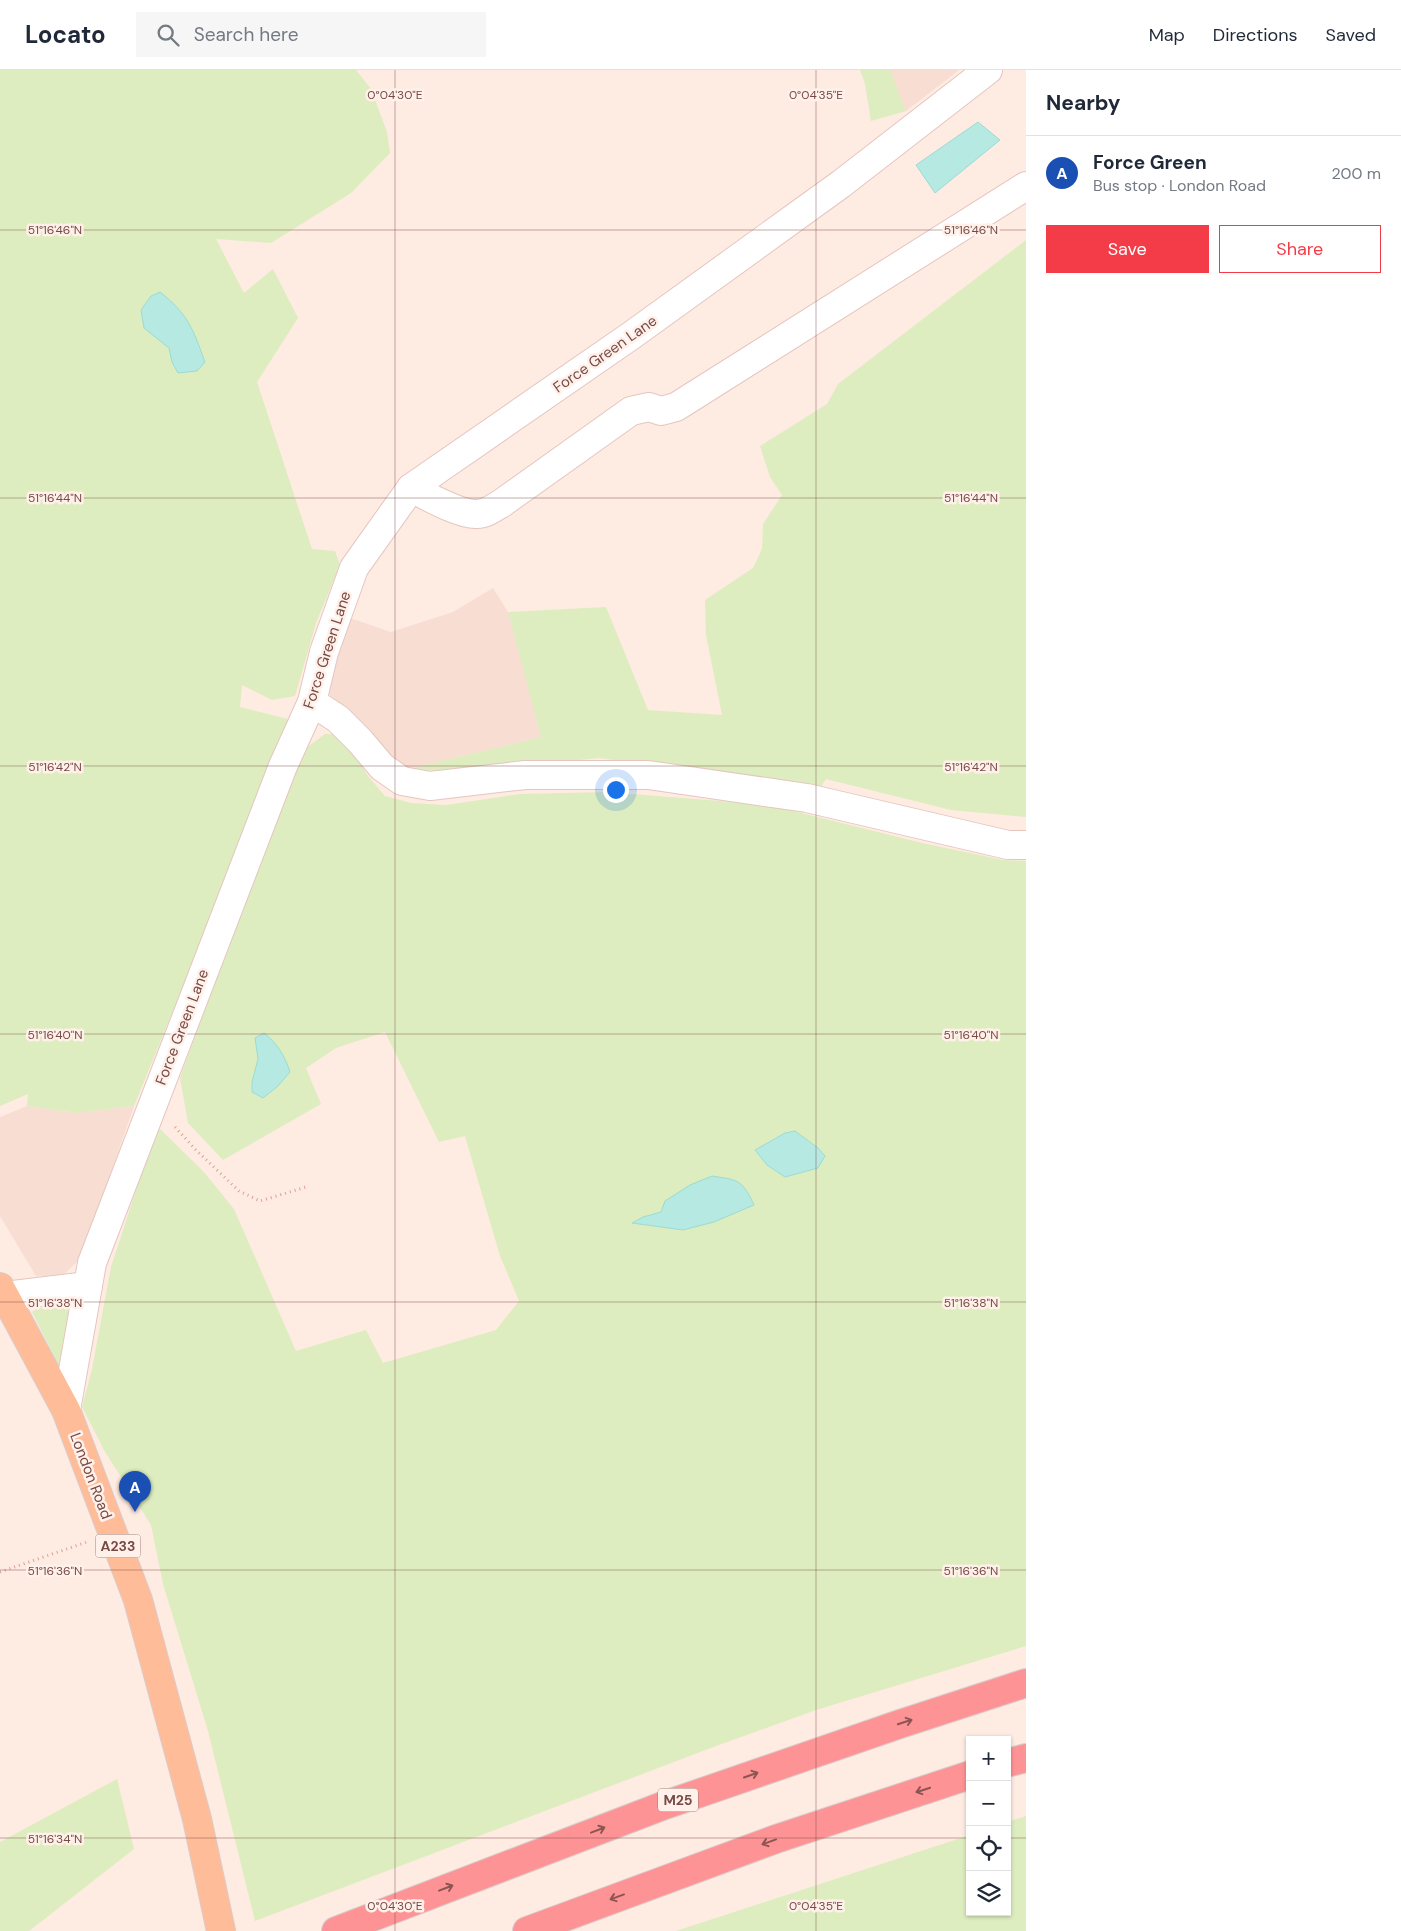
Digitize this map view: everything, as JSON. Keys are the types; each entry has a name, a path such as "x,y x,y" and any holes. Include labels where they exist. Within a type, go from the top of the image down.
{"highway":[{"name":"M25","path":"336,1931 665,1805 891,1727 1026,1683"},
{"path":"1011,1762 1026,1758"},
{"path":"527,1931 776,1839 966,1776"}],"main road":[{"name":"London Road","path":"2,1291 66,1410 138,1600 197,1819 221,1931"}],"street":[{"name":"Force Green Lane","path":"66,1410 92,1263 283,766 312,702 324,652 354,568 411,488 632,336 841,184 988,70"},
{"path":"411,488 448,507 477,514 490,511 631,411 649,407 661,411 676,407 1026,186"},
{"path":"312,702 338,718 382,767 402,781 430,786 525,775 648,775 807,798 1008,845 1026,844"},
{"path":"2,1291 88,1286"}],"path":[{"path":"160,1084 171,1123 239,1191 260,1201 306,1187"},
{"path":"0,1572 113,1533"}],"shaded area":[{"path":"889,70 959,70 906,111"},
{"path":"493,588 508,612 542,737 408,769 383,754 351,716 325,690 350,618 391,632 453,612"},
{"path":"27,1106 76,1113 134,1106 81,1258 63,1275 36,1276 0,1216 0,1117"}],"green space":[{"path":"0,70 356,70 371,89 387,132 390,153 351,193 271,243 216,239 244,293 273,269 298,318 257,382 312,549 335,551 340,565 316,623 295,696 272,700 242,685 240,707 288,719 279,751 134,1106 76,1113 27,1106 28,1094 0,1106"},
{"path":"860,70 890,70 906,111 871,121 865,84"},
{"path":"1026,240 1026,817 951,810 826,779 820,788 599,758 465,772 408,769 541,737 508,612 606,607 648,710 722,715 706,635 705,600 753,568 762,549 763,524 782,495 770,477 760,446 827,404 838,384"},
{"path":"325,734 342,735 368,776 385,796 411,803 446,805 520,794 607,792 769,805 922,843 1003,860 1026,861 1026,1646 816,1710 716,1746 255,1921 208,1731 163,1584 151,1525 104,1450 82,1407 92,1369 111,1267 157,1126 203,1171 234,1209 296,1351 366,1330 383,1363 496,1330 519,1301 500,1256 465,1136 439,1142 385,1032 336,1048 306,1068 321,1104 223,1160 188,1123 180,1078 298,754"},
{"path":"70,1306 75,1319 62,1372 32,1312 38,1308"},
{"path":"117,1779 134,1849 29,1931 0,1931 0,1842"},
{"path":"1026,1816 1026,1931 676,1931 966,1836 966,1916 1011,1916 1011,1821"}],"water":[{"path":"978,122 1000,140 935,193 916,165"},
{"path":"160,292 183,315 193,331 205,362 197,371 178,373 172,362 169,348 144,328 141,310 151,296"},
{"path":"264,1033 280,1050 290,1072 278,1086 263,1098 252,1092 252,1082 258,1059 255,1038"},
{"path":"795,1131 818,1148 825,1156 818,1168 785,1177 767,1165 755,1150 785,1133"},
{"path":"712,1176 738,1182 746,1190 754,1205 714,1222 683,1230 632,1223 643,1217 661,1212 665,1201 690,1185"}],"place":[{"name":"Force Green","path":"135,1512"}]}
